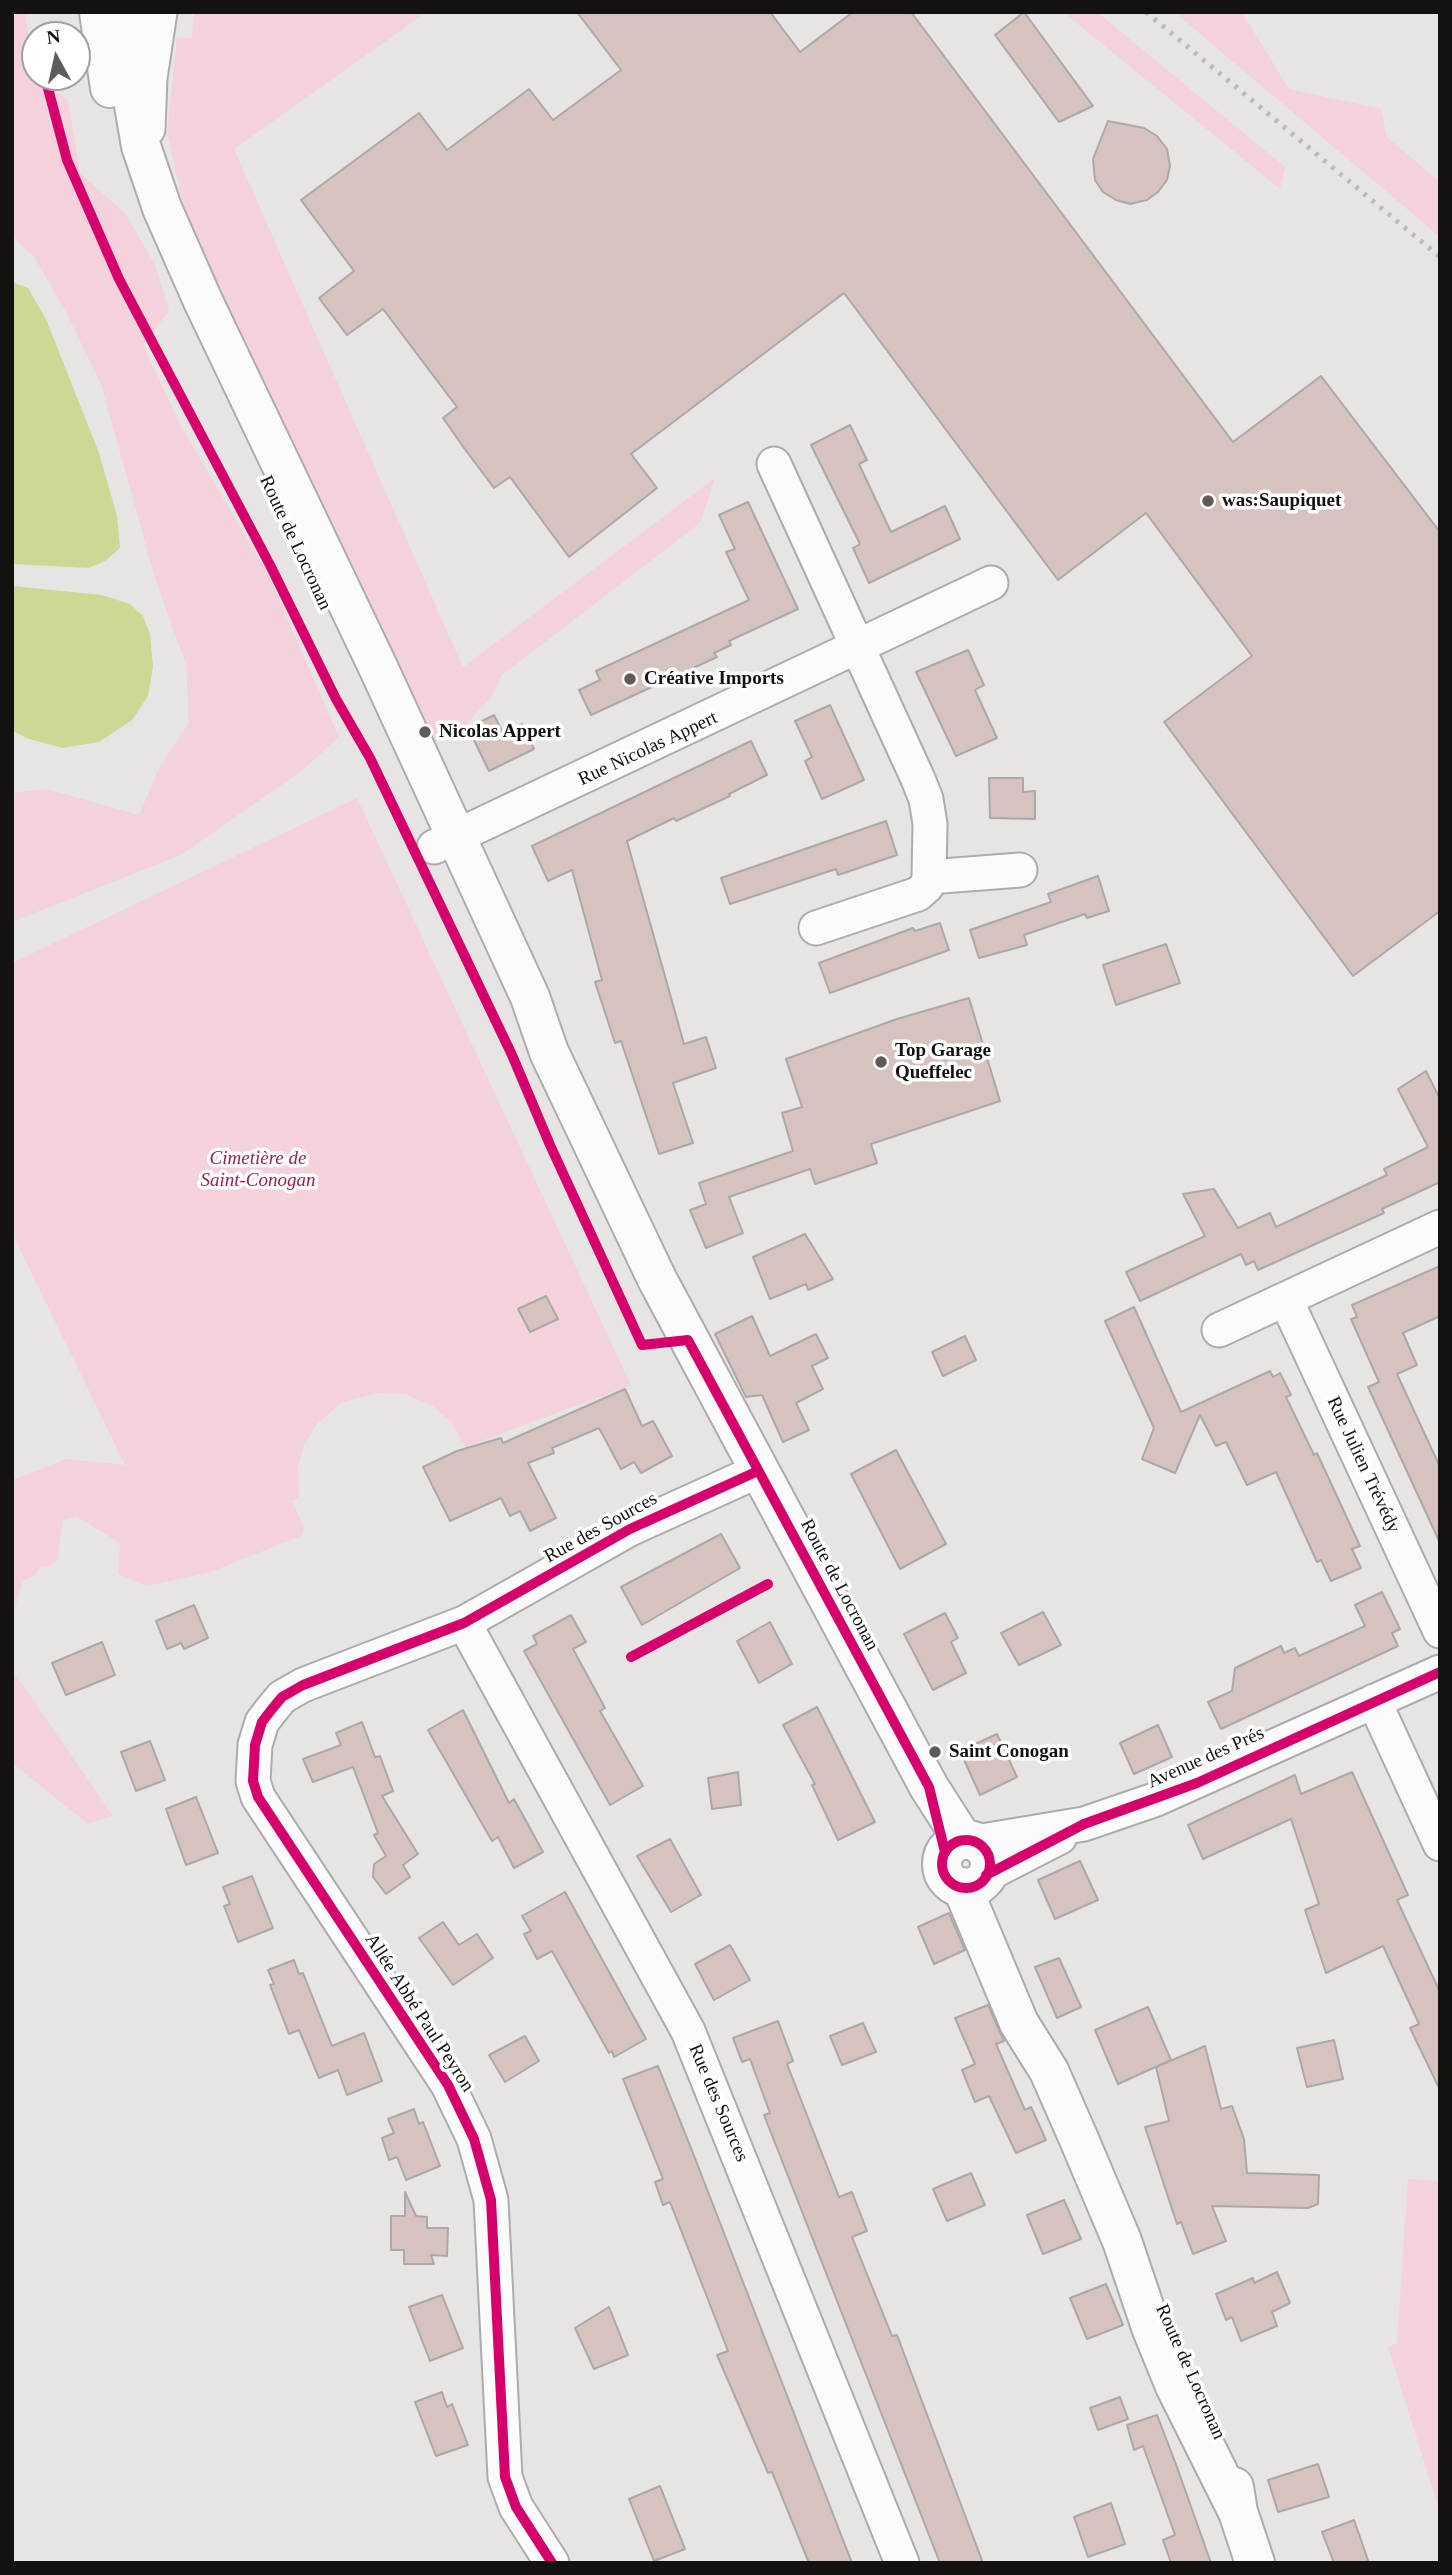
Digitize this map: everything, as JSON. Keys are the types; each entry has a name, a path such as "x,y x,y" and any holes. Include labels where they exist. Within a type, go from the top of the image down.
{"main road":[{"name":"Route de Locronan","path":"99,12 118,133 145,217 187,318 444,843 530,997 549,1052 671,1307 969,1863 1019,2023 1049,2071 1122,2241 1163,2359 1238,2512 1255,2563"},
{"name":"Route de Locronan","path":"134,12 129,76 136,121 150,177 202,301 366,641 444,843"}],"street":[{"name":"Route de Locronan","path":"150,177 149,98 160,12"},
{"path":"774,464 860,648 926,799 931,850 927,886 918,894 816,928"},
{"name":"Rue Nicolas Appert","path":"444,843 860,648 991,583"},
{"path":"929,877 1020,870"},
{"path":"1219,1329 1440,1227"},
{"name":"Rue Julien Trévédy","path":"1286,1300 1440,1631"},
{"name":"Rue des Sources","path":"758,1471 630,1529 464,1623 688,2031 902,2563"},
{"name":"Allée Abbé Paul Peyron","path":"464,1623 303,1685 282,1698 262,1722 257,1734 253,1781 258,1797 290,1850 447,2085 474,2139 491,2200 505,2477 516,2507 552,2563"},
{"name":"Avenue des Prés","path":"969,1863 1197,1783 1440,1672"},
{"path":"1374,1701 1440,1843"}],"green space":[{"path":"12,12 25,12 26,21 21,21 21,91 55,91 68,100 80,173 126,214 155,265 169,311 143,345 180,424 268,574 339,737 303,770 181,855 14,921 12,793 47,789 139,815 159,768 189,722 186,665 155,578 101,384 65,310 34,257 12,236"},
{"path":"194,12 427,12 234,149 463,667 715,478 700,523 501,676 494,694 462,729 434,742 398,675 277,427 183,203 167,133 177,37 192,38"},
{"path":"1063,12 1097,12 1285,167 1280,189"},
{"path":"1174,12 1242,12 1289,89 1381,109 1387,137 1440,182 1440,237"},
{"name":"Cimetière de Saint-Conogan","path":"357,798 631,1385 466,1447 451,1422 433,1406 405,1394 378,1393 342,1402 317,1424 304,1445 298,1467 299,1498 292,1501 304,1527 303,1535 208,1573 146,1586 118,1574 120,1543 77,1517 63,1520 57,1561 40,1567 35,1575 23,1581 12,1618 12,1480 66,1459 125,1465 12,1233 12,963"},
{"path":"12,1669 113,1816 88,1824 12,1763"},
{"path":"1408,2179 1440,2181 1440,2512 1388,2347 1397,2343"}],"shaded area":[{"path":"12,282 28,288 46,319 99,453 117,516 120,548 105,561 89,568 12,564"},
{"path":"12,586 102,595 130,604 143,616 150,634 153,667 148,696 132,720 99,742 62,748 26,738 12,730"}],"building":[{"name":"was:Saupiquet","path":"577,12 770,12 800,52 853,12 911,12 1233,442 1321,376 1440,532 1440,911 1353,976 1164,722 1252,656 1146,513 1058,580 844,293 631,454 657,488 569,557 510,477 494,488 464,448 443,418 457,407 383,309 347,335 319,298 354,271 301,200 419,113 447,150 529,89 553,120 621,70"},
{"path":"1024,12 1093,106 1059,122 995,35"},
{"path":"1108,121 1144,128 1157,136 1167,149 1170,166 1167,180 1158,192 1147,200 1130,204 1116,200 1103,192 1095,180 1093,159"},
{"path":"850,425 867,460 859,464 891,532 945,506 960,539 869,583 853,548 860,544 811,445"},
{"path":"748,502 798,609 729,641 731,645 714,653 717,657 591,715 579,690 600,680 596,671 749,600 726,552 735,549 719,515"},
{"path":"968,650 984,685 975,690 997,738 956,756 916,672"},
{"path":"830,705 864,780 822,799 805,761 812,757 795,721"},
{"path":"494,715 503,733 522,724 534,749 489,771 468,728"},
{"path":"751,741 767,775 729,794 730,796 676,821 674,818 627,841 684,1044 706,1037 716,1068 673,1083 693,1143 659,1154 621,1041 615,1043 595,982 602,980 572,870 548,881 532,846"},
{"path":"989,778 1023,778 1023,792 1035,791 1035,819 990,818"},
{"path":"886,821 897,855 838,875 836,869 730,904 721,878"},
{"path":"1098,876 1109,911 1087,918 1085,914 1024,935 1027,945 979,958 970,930 1051,902 1048,894"},
{"path":"940,923 949,950 830,993 819,963 913,928 915,931"},
{"path":"1166,944 1180,983 1116,1005 1103,965"},
{"path":"969,998 1000,1101 871,1144 877,1163 815,1184 810,1169 729,1197 743,1233 706,1248 690,1210 706,1204 699,1183 793,1151 782,1113 802,1107 786,1059 897,1019"},
{"path":"1426,1071 1440,1099 1440,1182 1382,1209 1384,1213 1258,1270 1254,1261 1246,1265 1241,1254 1140,1301 1126,1272 1205,1236 1183,1194 1214,1189 1238,1228 1270,1213 1276,1227 1387,1175 1384,1169 1428,1147 1398,1089"},
{"path":"805,1234 833,1279 808,1290 806,1284 770,1299 753,1257"},
{"path":"1440,1266 1440,1316 1403,1333 1417,1365 1397,1374 1440,1467 1440,1543 1368,1387 1379,1382 1351,1319 1357,1317 1352,1305"},
{"path":"546,1296 558,1319 530,1332 518,1309"},
{"path":"1134,1307 1181,1412 1270,1371 1273,1377 1280,1373 1291,1395 1286,1397 1314,1455 1317,1453 1360,1546 1352,1549 1361,1568 1331,1581 1321,1560 1317,1562 1276,1472 1247,1485 1226,1442 1216,1446 1200,1415 1175,1473 1142,1459 1154,1428 1105,1321"},
{"path":"752,1316 770,1356 816,1334 828,1358 812,1366 823,1389 796,1403 809,1430 783,1442 762,1395 746,1397 715,1334"},
{"path":"965,1336 976,1360 943,1376 932,1352"},
{"path":"625,1389 642,1426 653,1421 672,1456 641,1473 634,1462 621,1469 599,1428 552,1448 554,1453 528,1463 556,1518 530,1531 520,1511 510,1516 501,1498 450,1521 423,1467 457,1451 501,1438 503,1443"},
{"path":"896,1450 946,1544 900,1569 851,1474"},
{"path":"721,1534 740,1568 642,1625 621,1587"},
{"path":"1382,1592 1400,1629 1392,1633 1398,1646 1221,1729 1208,1702 1232,1691 1235,1668 1281,1646 1284,1653 1295,1648 1299,1656 1365,1626 1355,1605"},
{"path":"194,1605 208,1638 184,1649 181,1643 167,1649 156,1621"},
{"path":"1043,1612 1061,1645 1019,1665 1001,1633"},
{"path":"945,1613 958,1638 951,1642 966,1673 933,1690 904,1634"},
{"path":"571,1615 586,1642 573,1649 605,1708 600,1711 643,1786 610,1805 524,1651 537,1644 533,1636"},
{"path":"770,1622 792,1664 759,1683 737,1641"},
{"path":"102,1642 115,1675 66,1695 52,1663"},
{"path":"817,1707 875,1822 838,1840 812,1785 815,1784 783,1725"},
{"path":"463,1710 509,1803 514,1799 543,1852 514,1868 498,1837 492,1841 428,1730"},
{"path":"362,1722 375,1757 380,1756 393,1791 382,1796 418,1854 403,1865 410,1877 386,1894 373,1877 374,1864 386,1856 374,1835 378,1833 353,1767 313,1782 303,1759 341,1745 336,1733"},
{"path":"1158,1725 1172,1757 1134,1774 1120,1743"},
{"path":"997,1734 1017,1777 980,1795 960,1751"},
{"path":"150,1741 165,1780 136,1791 121,1752"},
{"path":"738,1772 741,1805 712,1809 708,1778"},
{"path":"1352,1772 1408,1895 1397,1900 1440,1992 1440,2090 1410,2028 1419,2024 1383,1946 1326,1973 1305,1910 1319,1904 1291,1819 1203,1859 1188,1825 1295,1775 1301,1794"},
{"path":"196,1797 218,1853 186,1865 166,1809"},
{"path":"670,1839 701,1895 671,1912 637,1856"},
{"path":"1080,1861 1098,1900 1055,1919 1038,1880"},
{"path":"252,1876 273,1928 238,1942 224,1906 230,1904 223,1887"},
{"path":"565,1892 646,2039 614,2057 612,2051 609,2053 552,1951 537,1959 524,1934 531,1931 522,1916"},
{"path":"949,1913 965,1950 934,1964 918,1927"},
{"path":"443,1922 459,1945 477,1934 493,1958 453,1985 419,1938"},
{"path":"730,1945 750,1980 714,2000 695,1964"},
{"path":"1059,1958 1081,2007 1057,2018 1035,1967"},
{"path":"294,1960 299,1974 303,1973 332,2046 364,2033 382,2081 347,2095 338,2070 319,2078 299,2030 289,2034 270,1985 274,1984 268,1970"},
{"path":"988,2005 1004,2041 996,2044 1025,2110 1031,2107 1046,2140 1016,2153 989,2096 975,2102 962,2070 975,2064 955,2018"},
{"path":"1148,2007 1171,2060 1118,2084 1095,2030"},
{"path":"778,2021 793,2061 787,2064 839,2197 852,2192 867,2231 852,2237 892,2336 897,2335 983,2563 940,2563 764,2115 770,2113 750,2059 742,2062 733,2038"},
{"path":"863,2023 876,2052 842,2065 830,2036"},
{"path":"525,2036 539,2061 505,2082 489,2055"},
{"path":"1334,2040 1343,2079 1307,2087 1297,2048"},
{"path":"1205,2046 1221,2109 1232,2106 1244,2139 1247,2173 1319,2175 1318,2204 1308,2208 1212,2206 1226,2241 1193,2254 1181,2222 1177,2224 1145,2127 1169,2121 1156,2067"},
{"path":"658,2066 852,2563 809,2563 772,2472 768,2473 717,2355 728,2351 670,2202 663,2205 655,2182 663,2179 623,2079"},
{"path":"414,2109 419,2124 423,2122 440,2166 406,2180 397,2157 389,2160 382,2138 394,2133 388,2119"},
{"path":"971,2173 985,2205 947,2221 933,2189"},
{"path":"405,2192 416,2216 427,2217 427,2228 448,2228 447,2256 431,2255 434,2264 404,2264 404,2250 391,2250 391,2216 405,2216"},
{"path":"1064,2200 1081,2239 1043,2254 1027,2215"},
{"path":"1277,2272 1290,2303 1272,2312 1277,2326 1241,2341 1232,2317 1226,2320 1216,2294 1253,2278 1254,2283"},
{"path":"1106,2284 1123,2325 1087,2339 1070,2298"},
{"path":"442,2295 463,2348 430,2361 409,2307"},
{"path":"609,2307 628,2355 594,2369 575,2328"},
{"path":"442,2392 447,2407 452,2404 468,2445 436,2456 415,2402"},
{"path":"1120,2397 1128,2419 1098,2430 1090,2408"},
{"path":"1157,2415 1211,2563 1171,2563 1163,2540 1175,2535 1143,2446 1134,2450 1127,2425"},
{"path":"1318,2464 1329,2497 1278,2512 1268,2480"},
{"path":"660,2486 685,2549 654,2561 629,2499"},
{"path":"1111,2503 1125,2544 1088,2557 1074,2517"},
{"path":"1354,2520 1369,2563 1334,2563 1322,2532"}],"railway":[{"path":"1146,12 1440,257"}],"cycle path":[{"path":"49,91 67,160 119,279 270,565 336,699 370,758 512,1055 550,1145 642,1345 688,1340 929,1787 945,1852"},
{"path":"552,2563 516,2507 505,2477 491,2200 474,2139 448,2085 258,1797 253,1781 255,1745 262,1722 272,1709 282,1697 303,1685 464,1623 630,1529 758,1471"},
{"path":"631,1657 768,1584"},
{"path":"986,1875 1084,1824 1197,1783 1440,1672"},
{"path":"966,1840 983,1847 990,1864 983,1881 966,1888 949,1881 942,1864 949,1847 966,1840"}],"place":[{"name":"was:Saupiquet","path":"1208,501"},
{"name":"Créative Imports","path":"630,679"},
{"name":"Nicolas Appert","path":"425,732"},
{"name":"Top Garage Queffelec","path":"881,1062"},
{"name":"Saint Conogan","path":"935,1752"}]}
